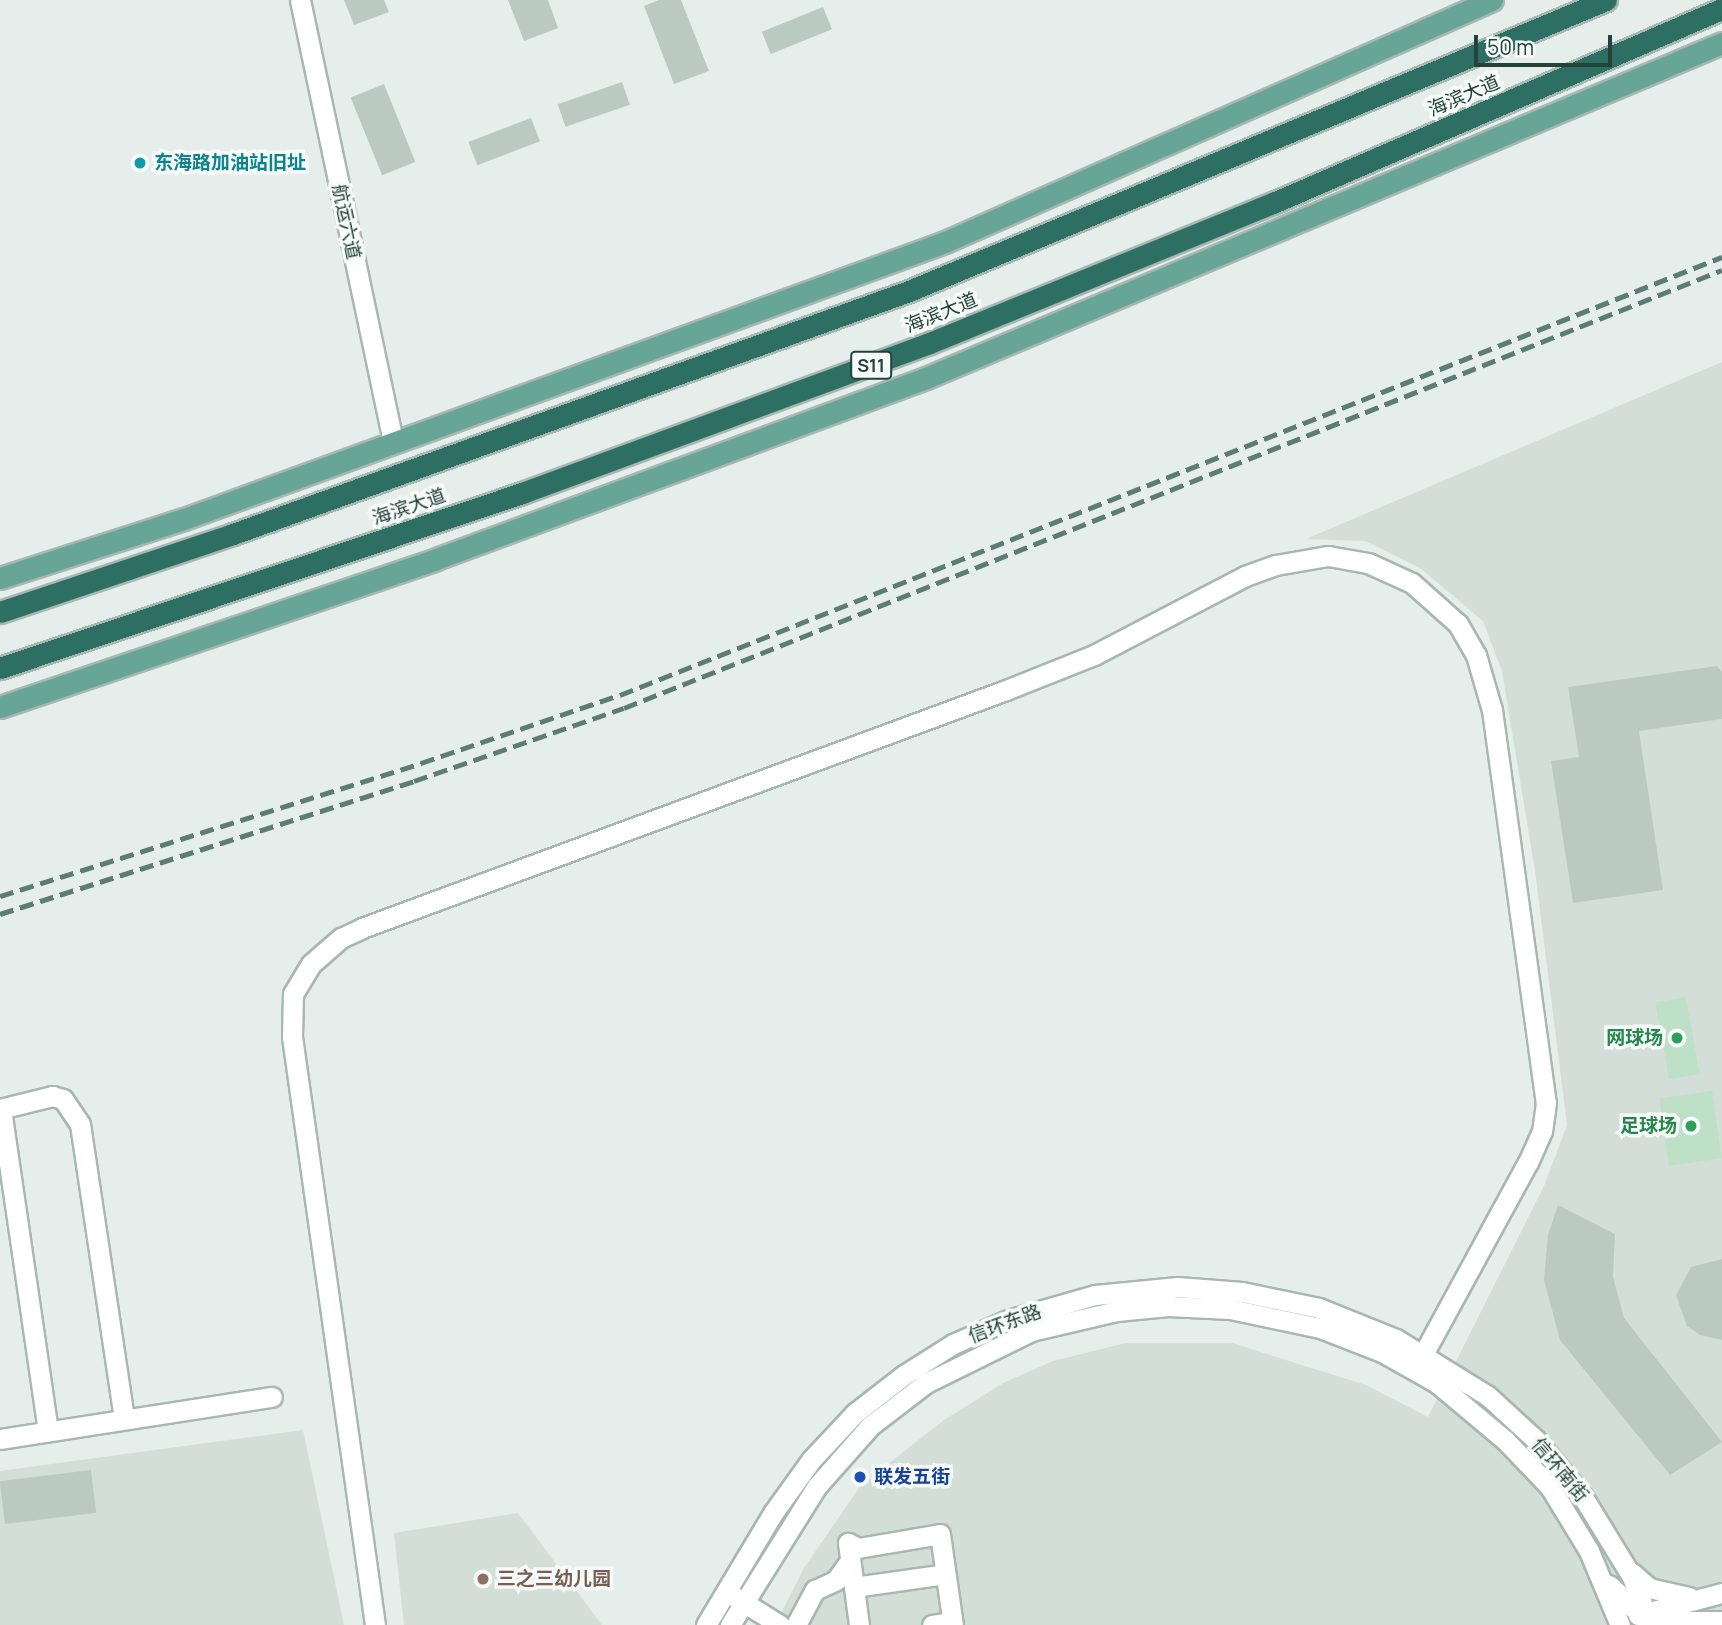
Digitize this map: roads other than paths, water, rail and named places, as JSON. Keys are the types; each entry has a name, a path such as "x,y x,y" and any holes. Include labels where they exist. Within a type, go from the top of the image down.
{"highway":[{"name":"海滨大道","path":"0,612 233,534 909,291 1606,0"},
{"name":"海滨大道","path":"0,668 522,493 914,349 1273,202 1722,9"}],"main road":[{"path":"0,578 184,519 945,242 1492,0"},
{"path":"0,707 436,559 926,378 1722,43"}],"street":[{"name":"航运六道","path":"300,0 393,443"},
{"path":"375,1625 292,1037 293,994 311,964 341,938 362,929 1006,690 1094,654 1245,576 1300,559 1328,556 1368,563 1412,583 1433,599 1458,624 1476,654 1493,719 1546,1103 1542,1131 1528,1163 1419,1361"},
{"path":"48,1432 1,1109 52,1096 63,1099 80,1124 124,1419"},
{"name":"信环东路","path":"706,1625 728,1593 773,1513 812,1459 855,1413 930,1357 1008,1320 1122,1290 1209,1289 1320,1308 1419,1361"},
{"name":"信环东路","path":"730,1625 817,1486 870,1426 934,1378 1031,1331 1139,1308 1230,1309 1320,1328 1419,1361"},
{"name":"信环南街","path":"1419,1361 1488,1396 1565,1471 1623,1560 1646,1617"},
{"name":"信环南街","path":"1419,1361 1531,1465 1565,1510 1597,1569 1620,1623"},
{"path":"0,1439 272,1397"},
{"path":"859,1625 848,1543 858,1548 940,1534 952,1624 932,1625"},
{"path":"1623,1560 1649,1588 1672,1595 1715,1595"},
{"path":"796,1625 815,1590 836,1580 849,1562"},
{"path":"1597,1569 1646,1617 1682,1624 1717,1622"},
{"path":"854,1587 945,1574"},
{"path":"728,1593 780,1625"},
{"path":"1620,1623 1715,1595"}],"railway":[{"path":"0,896 421,763 620,695 1722,257"},
{"path":"0,914 414,781 624,708 1722,270"}],"place":[{"name":"东海路加油站旧址","path":"140,163"},
{"name":"网球场","path":"1677,1038"},
{"name":"足球场","path":"1691,1126"},
{"name":"联发五街","path":"860,1477"},
{"name":"三之三幼儿园","path":"483,1579"}]}
